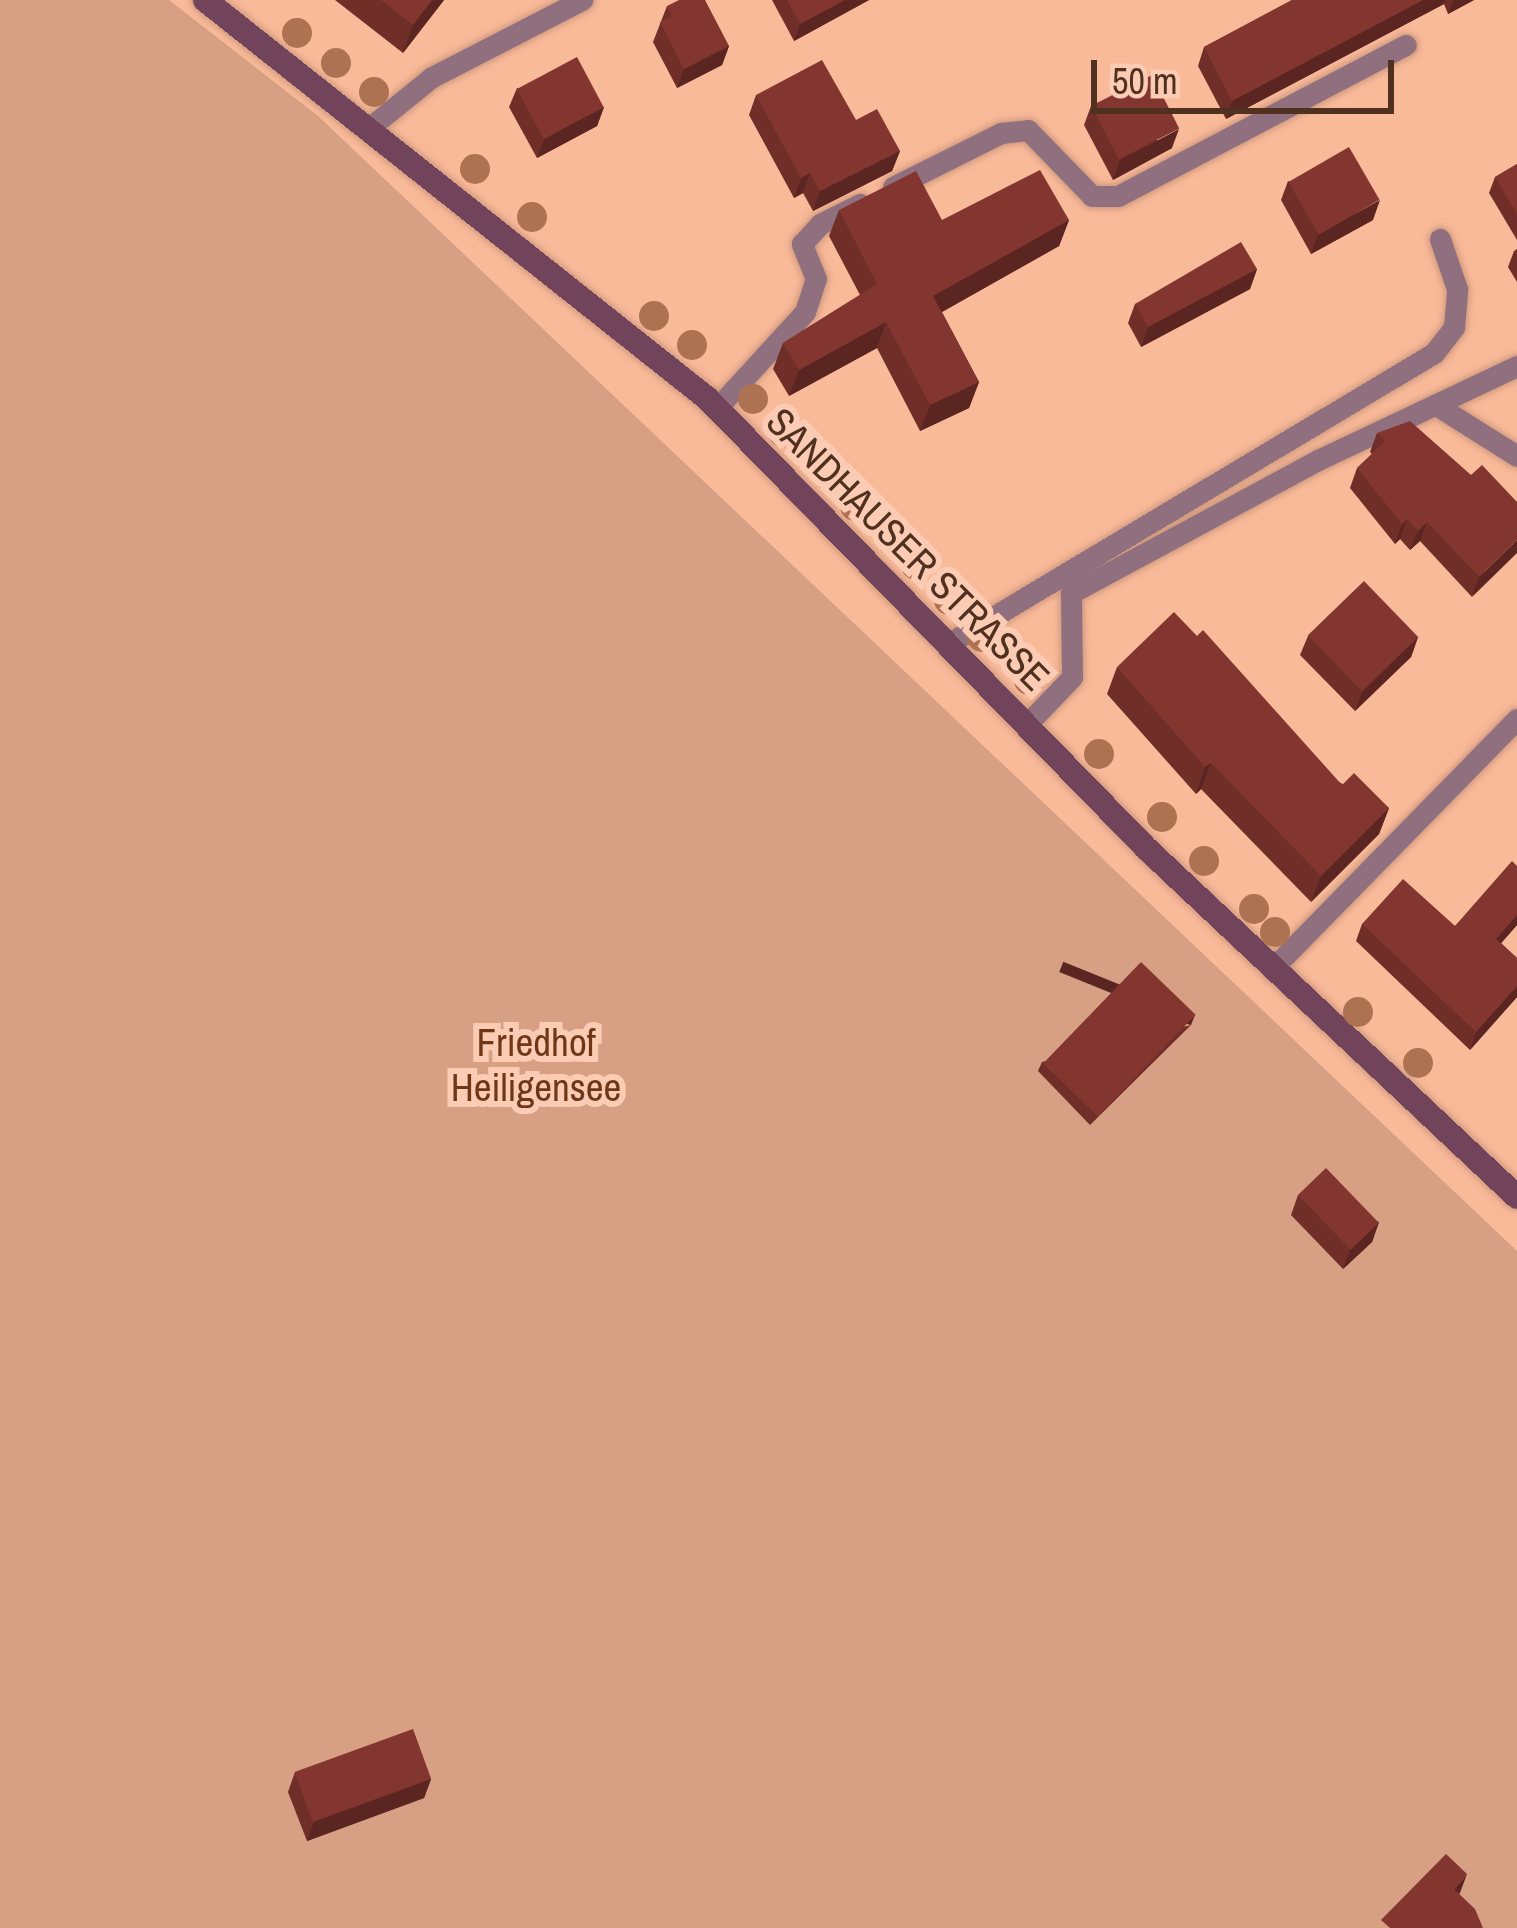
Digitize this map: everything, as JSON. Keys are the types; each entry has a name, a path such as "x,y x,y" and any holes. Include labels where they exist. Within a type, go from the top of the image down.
{"main road":[{"name":"SANDHAUSER STRASSE","path":"205,0 717,408 1030,721 1145,848 1517,1197"}],"lane":[{"path":"369,128 432,77 582,0"},
{"path":"717,408 805,312 816,279 802,244 820,224 1001,133 1028,130 1093,196 1118,196 1406,45"},
{"path":"951,641 1434,353 1454,327 1456,289 1440,239"},
{"path":"1030,721 1072,677 1071,593 1517,366"},
{"path":"1436,405 1517,456"},
{"path":"1272,969 1517,719"}],"green space":[{"name":"Friedhof Heiligensee","path":"0,0 169,0 318,116 1517,1251 1517,1928 0,1928"}],"building":[{"path":"381,0 432,0 413,25"},
{"path":"679,0 705,0 729,46 684,69 660,22 672,16 667,6"},
{"path":"787,0 845,0 800,24"},
{"path":"1292,0 1423,0 1232,101 1204,47"},
{"path":"577,57 604,107 544,139 517,89"},
{"path":"822,60 856,120 877,109 900,151 820,191 810,173 801,178 756,95"},
{"path":"1152,75 1179,128 1119,159 1091,106"},
{"path":"1349,147 1380,200 1319,235 1288,182"},
{"path":"1517,164 1517,214 1495,177"},
{"path":"1040,170 1069,220 933,296 979,382 930,405 886,322 799,370 783,343 877,284 839,210 916,171 942,220"},
{"path":"1241,242 1257,269 1148,327 1135,304"},
{"path":"1410,421 1471,475 1482,465 1517,502 1517,540 1479,577 1427,522 1418,531 1407,519 1402,524 1357,468 1385,441 1377,433"},
{"path":"1364,581 1418,637 1362,691 1308,635"},
{"path":"1174,612 1197,636 1203,630 1342,785 1354,773 1389,808 1321,876 1211,763 1205,767 1117,667"},
{"path":"1512,861 1517,866 1517,915 1496,939 1517,958 1517,986 1476,1032 1362,924 1403,879 1455,926"},
{"path":"1141,962 1196,1015 1098,1116 1043,1063"},
{"path":"1326,1168 1379,1223 1351,1250 1298,1195"},
{"path":"413,1729 431,1779 313,1822 295,1772"},
{"path":"1446,1854 1467,1874 1454,1889 1475,1909 1483,1928 1390,1928 1381,1920"}]}
